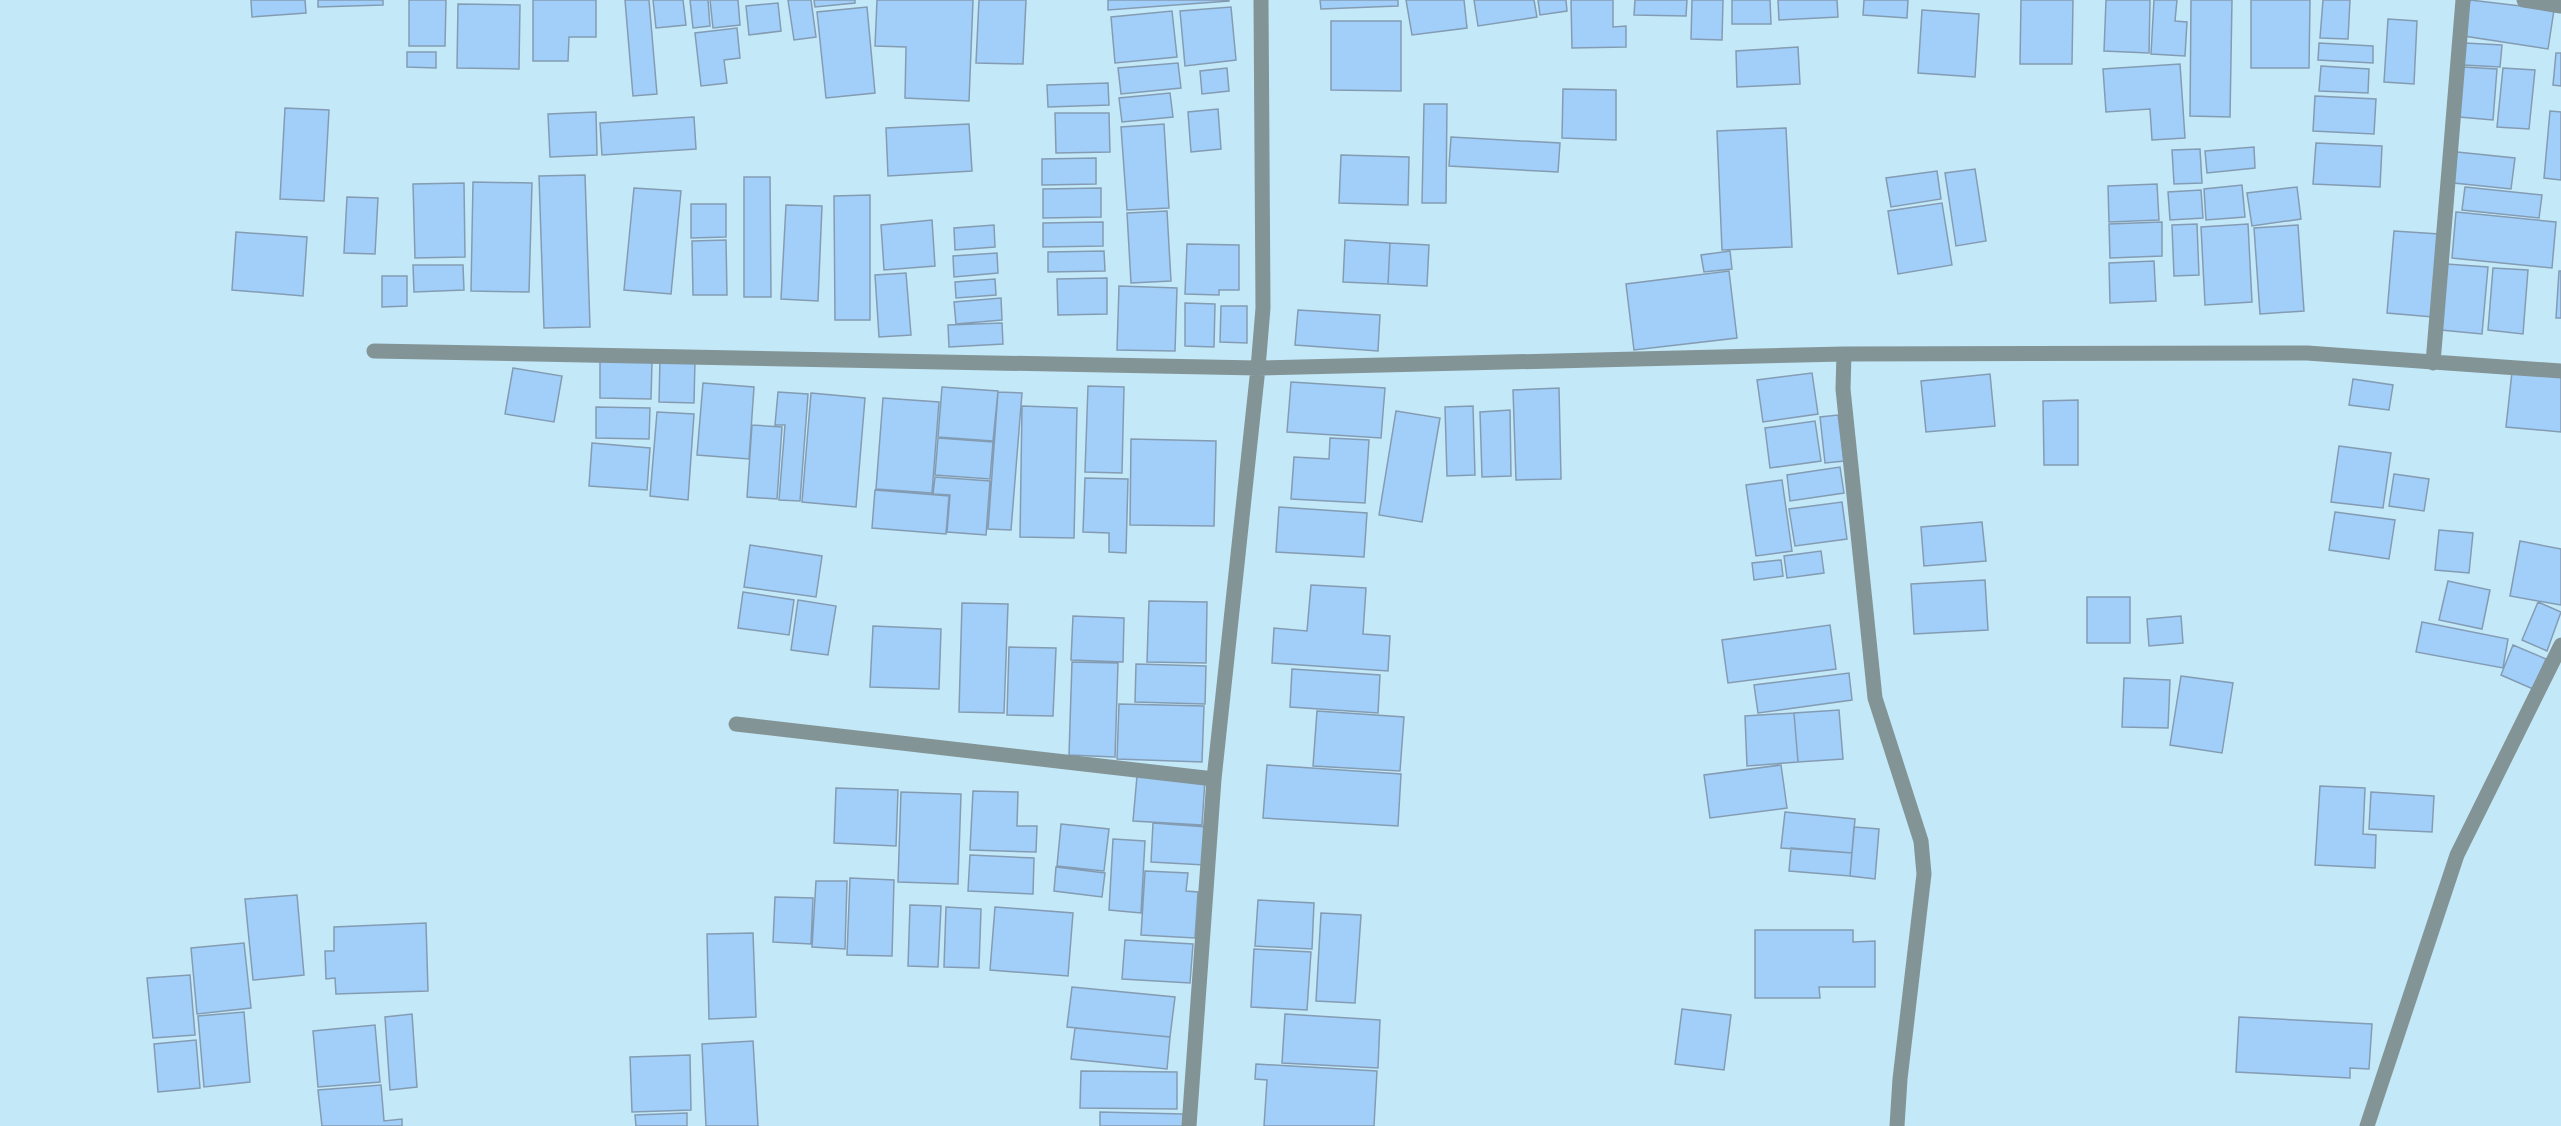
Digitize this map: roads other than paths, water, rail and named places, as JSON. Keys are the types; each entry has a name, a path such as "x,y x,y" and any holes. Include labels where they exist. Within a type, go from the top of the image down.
{"street":[{"path":"1189,1126 1214,779 1263,308 1261,0"},
{"path":"2433,363 2463,0"},
{"path":"2524,0 2561,6"},
{"path":"374,351 1258,368 1844,354 2307,353 2561,371"},
{"path":"1844,354 1843,389 1875,698 1921,841 1924,874 1900,1079 1897,1126"},
{"path":"2367,1126 2457,855 2561,645"},
{"path":"736,724 1214,779"}]}
